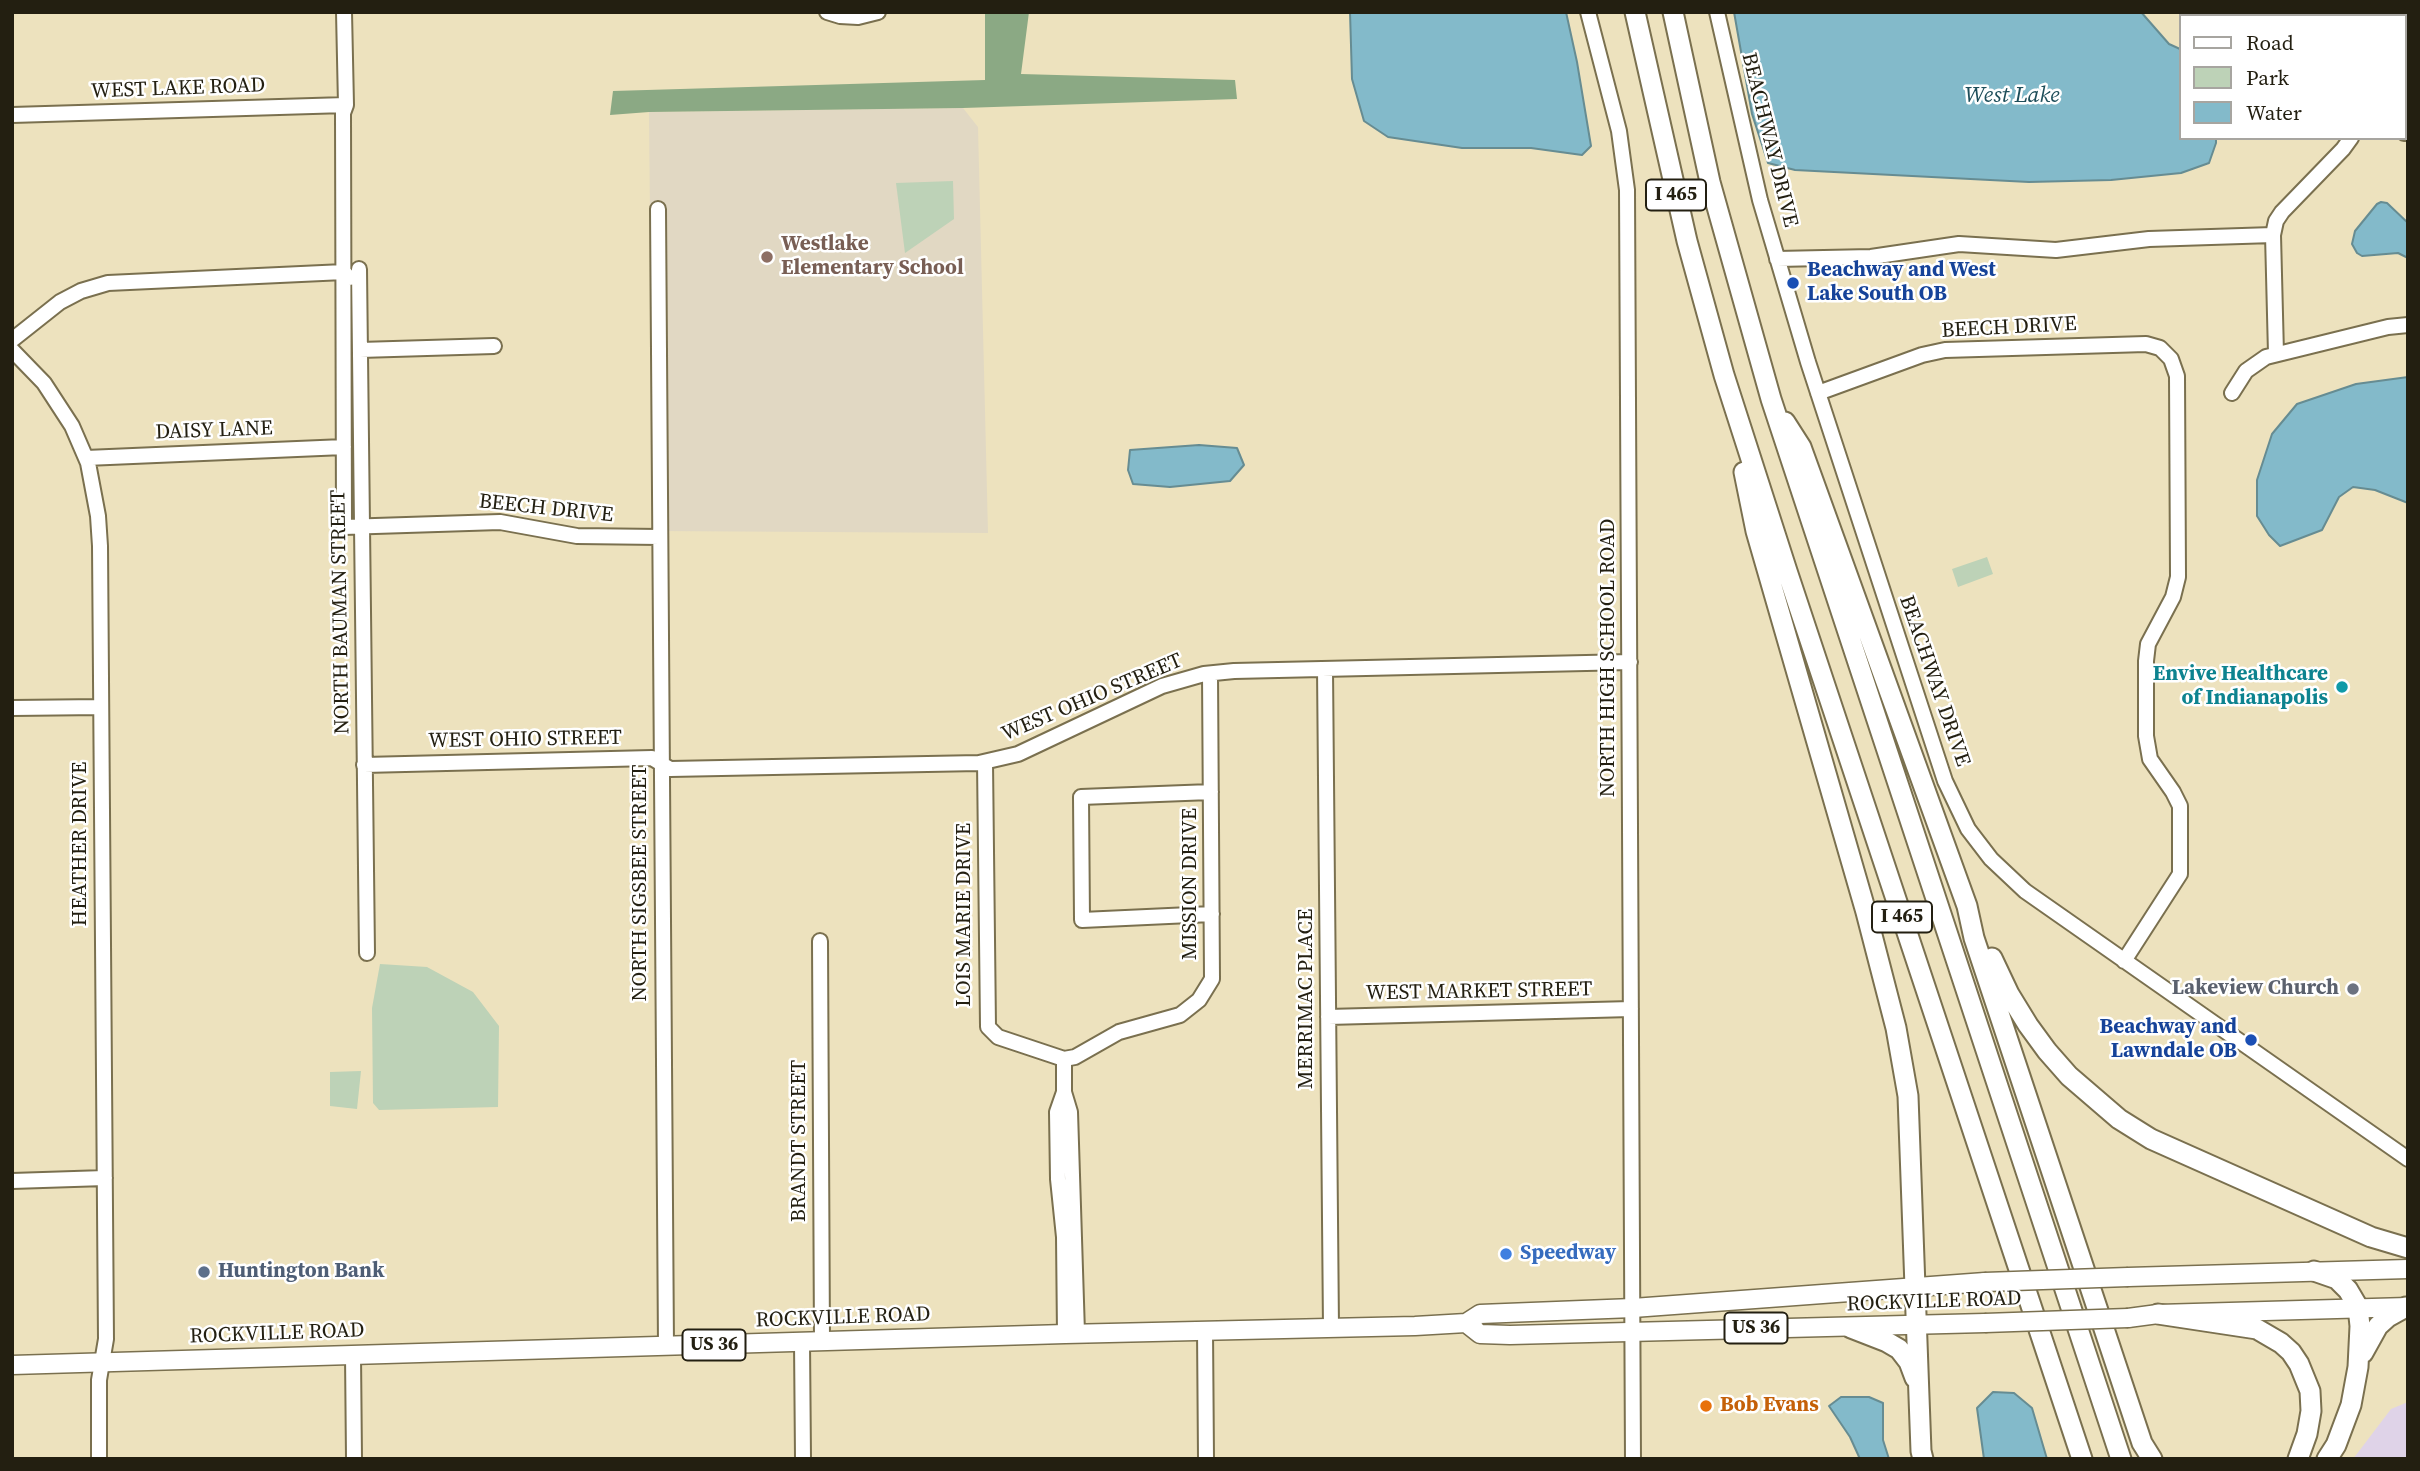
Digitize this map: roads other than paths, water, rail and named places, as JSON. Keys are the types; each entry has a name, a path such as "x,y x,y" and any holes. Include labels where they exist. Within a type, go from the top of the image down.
{"highway":[{"name":"I 465","path":"1635,12 1687,241 1724,375 2082,1459"},
{"name":"I 465","path":"1673,12 1714,195 1770,399 2121,1459"},
{"path":"1724,375 1756,531 1866,912 1896,1028 1908,1096 1919,1389"},
{"path":"1770,399 1801,447 1967,906 2009,995 2028,1025 2069,1076 2119,1119 2151,1139 2371,1237 2408,1248"},
{"path":"1967,906 1975,938 2142,1443 2152,1459"},
{"name":"US 36","path":"2314,1271 2337,1279 2348,1290 2358,1307"},
{"path":"2327,1459 2345,1424 2351,1405 2358,1367 2358,1307"},
{"path":"2358,1367 2372,1333 2382,1321 2407,1307"},
{"path":"2158,1314 2257,1329 2291,1352 2310,1391 2311,1411 2307,1434 2298,1459"},
{"name":"US 36","path":"1852,1328 1899,1349 1909,1362 1919,1389 1923,1459"}],"main road":[{"name":"ROCKVILLE ROAD","path":"12,1365 1466,1323 1480,1314 1633,1308 1985,1282 2408,1269"},
{"name":"ROCKVILLE ROAD","path":"1466,1323 1480,1334 1510,1335 1852,1328 2128,1318 2158,1314 2407,1307"}],"street":[{"name":"NORTH BAUMAN STREET","path":"344,12 344,527"},
{"path":"827,12 858,17 878,12"},
{"name":"NORTH HIGH SCHOOL ROAD","path":"1588,12 1619,131 1627,190 1633,1459"},
{"name":"BEACHWAY DRIVE","path":"1717,12 1759,201 1818,393 1926,724 1957,808 1982,848 2013,881 2408,1159"},
{"name":"WEST LAKE ROAD","path":"12,115 346,105"},
{"path":"2276,354 2274,226 2280,214 2350,140"},
{"name":"NORTH SIGSBEE STREET","path":"658,209 666,1346"},
{"path":"1777,259 1871,257 1959,244 2056,250 2149,239 2273,235"},
{"name":"NORTH BAUMAN STREET","path":"359,269 367,953"},
{"path":"12,340 60,302 81,291 108,283 344,272 359,289"},
{"path":"2232,393 2242,375 2253,365 2276,354 2388,327 2408,325"},
{"name":"BEECH DRIVE","path":"1818,393 1922,355 1945,350 2140,343 2165,352 2174,365 2177,376 2178,578 2173,597 2148,644 2146,736 2150,759 2180,806 2180,874 2124,961"},
{"path":"360,350 494,346"},
{"name":"HEATHER DRIVE","path":"12,350 32,368 55,397 72,426 86,458 97,502 100,546 106,1339 99,1380 99,1459"},
{"name":"DAISY LANE","path":"86,458 344,447"},
{"name":"BEECH DRIVE","path":"344,527 500,522 577,536 660,537"},
{"name":"WEST OHIO STREET","path":"365,765 652,758 670,769 969,764 1027,750 1162,686 1210,674 1234,671 1630,662"},
{"name":"MERRIMAC PLACE","path":"1325,669 1331,1328"},
{"name":"MISSION DRIVE","path":"1064,1059 1075,1057 1119,1032 1180,1015 1196,1003 1213,979 1210,674"},
{"path":"12,708 101,706"},
{"name":"LOIS MARIE DRIVE","path":"985,762 988,1027 998,1037 1064,1059"},
{"path":"1211,792 1081,797 1082,919 1212,914"},
{"name":"BRANDT STREET","path":"820,941 822,1341"},
{"name":"WEST MARKET STREET","path":"1328,1017 1631,1009"},
{"path":"1064,1059 1064,1092 1057,1112 1058,1179 1071,1334"},
{"path":"12,1181 105,1178"},
{"path":"1205,1330 1206,1459"},
{"path":"802,1342 803,1459"},
{"path":"354,1354 354,1459"}],"water":[{"path":"1350,12 1566,12 1591,146 1582,155 1531,148 1462,148 1388,137 1364,121 1352,79"},
{"name":"West Lake","path":"1734,12 2141,12 2169,44 2178,48 2178,140 2216,140 2216,143 2209,163 2181,173 2111,180 2029,182 1795,170 1768,163 1752,114"},
{"path":"2381,202 2387,203 2408,223 2408,258 2398,253 2362,256 2352,244 2355,231"},
{"path":"2408,377 2408,503 2375,490 2353,487 2339,497 2322,530 2280,546 2257,516 2257,480 2272,434 2297,404 2356,384"},
{"path":"1199,445 1237,448 1244,465 1230,481 1170,487 1133,484 1128,470 1130,450"},
{"path":"1993,1392 2014,1393 2032,1408 2047,1459 1984,1459 1977,1408"},
{"path":"1841,1397 1869,1397 1883,1403 1883,1440 1889,1459 1860,1459 1850,1437 1829,1406"}],"place":[{"name":"Westlake Elementary School","path":"767,257"},
{"name":"Beachway and West Lake South OB","path":"1793,283"},
{"name":"Envive Healthcare of Indianapolis","path":"2342,687"},
{"name":"Lakeview Church","path":"2353,989"},
{"name":"Beachway and Lawndale OB","path":"2251,1040"},
{"name":"Speedway","path":"1506,1254"},
{"name":"Huntington Bank","path":"204,1272"},
{"name":"Bob Evans","path":"1706,1406"}]}
